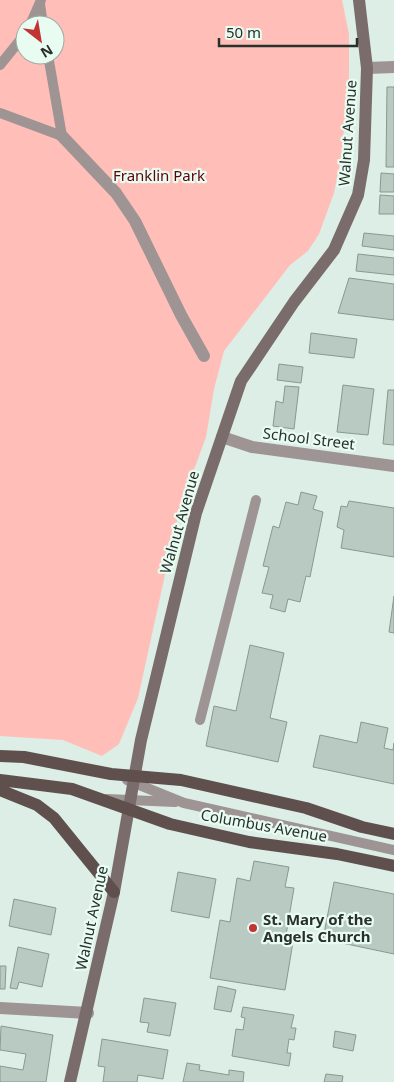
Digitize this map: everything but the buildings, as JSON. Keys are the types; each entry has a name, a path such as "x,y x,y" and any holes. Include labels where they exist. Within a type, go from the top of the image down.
{"main road":[{"path":"0,756 24,757 134,779"},
{"name":"Columbus Avenue","path":"134,779 196,783 306,808 362,827 394,834"},
{"path":"0,780 72,789 130,805"},
{"path":"0,790 30,801 54,818 114,892"},
{"name":"Columbus Avenue","path":"130,805 170,824 248,842 337,854 394,866"}],"street":[{"name":"Walnut Avenue","path":"70,1082 88,1013 114,892 141,740 191,531 241,381 294,302 334,250 358,196 364,160 368,68 359,0"},
{"path":"368,68 394,67"},
{"path":"62,136 116,193 135,220 181,316 204,356"},
{"name":"School Street","path":"222,437 252,447 394,466"},
{"path":"0,1008 88,1013"}],"lane":[{"path":"35,15 41,2"},
{"path":"41,2 42,15"},
{"path":"0,66 15,47"},
{"path":"50,65 62,136"},
{"path":"0,113 62,136"},
{"path":"200,720 256,500"},
{"name":"Columbus Avenue","path":"134,779 184,803 394,850"},
{"name":"Columbus Avenue","path":"130,805 184,803"}],"green space":[{"name":"Franklin Park","path":"0,0 342,0 349,34 349,83 341,157 334,193 319,234 308,251 290,265 224,351 214,389 206,437 179,511 138,698 119,744 102,756 63,740 0,736"}],"place":[{"name":"St. Mary of the Angels Church","path":"253,928"}]}
